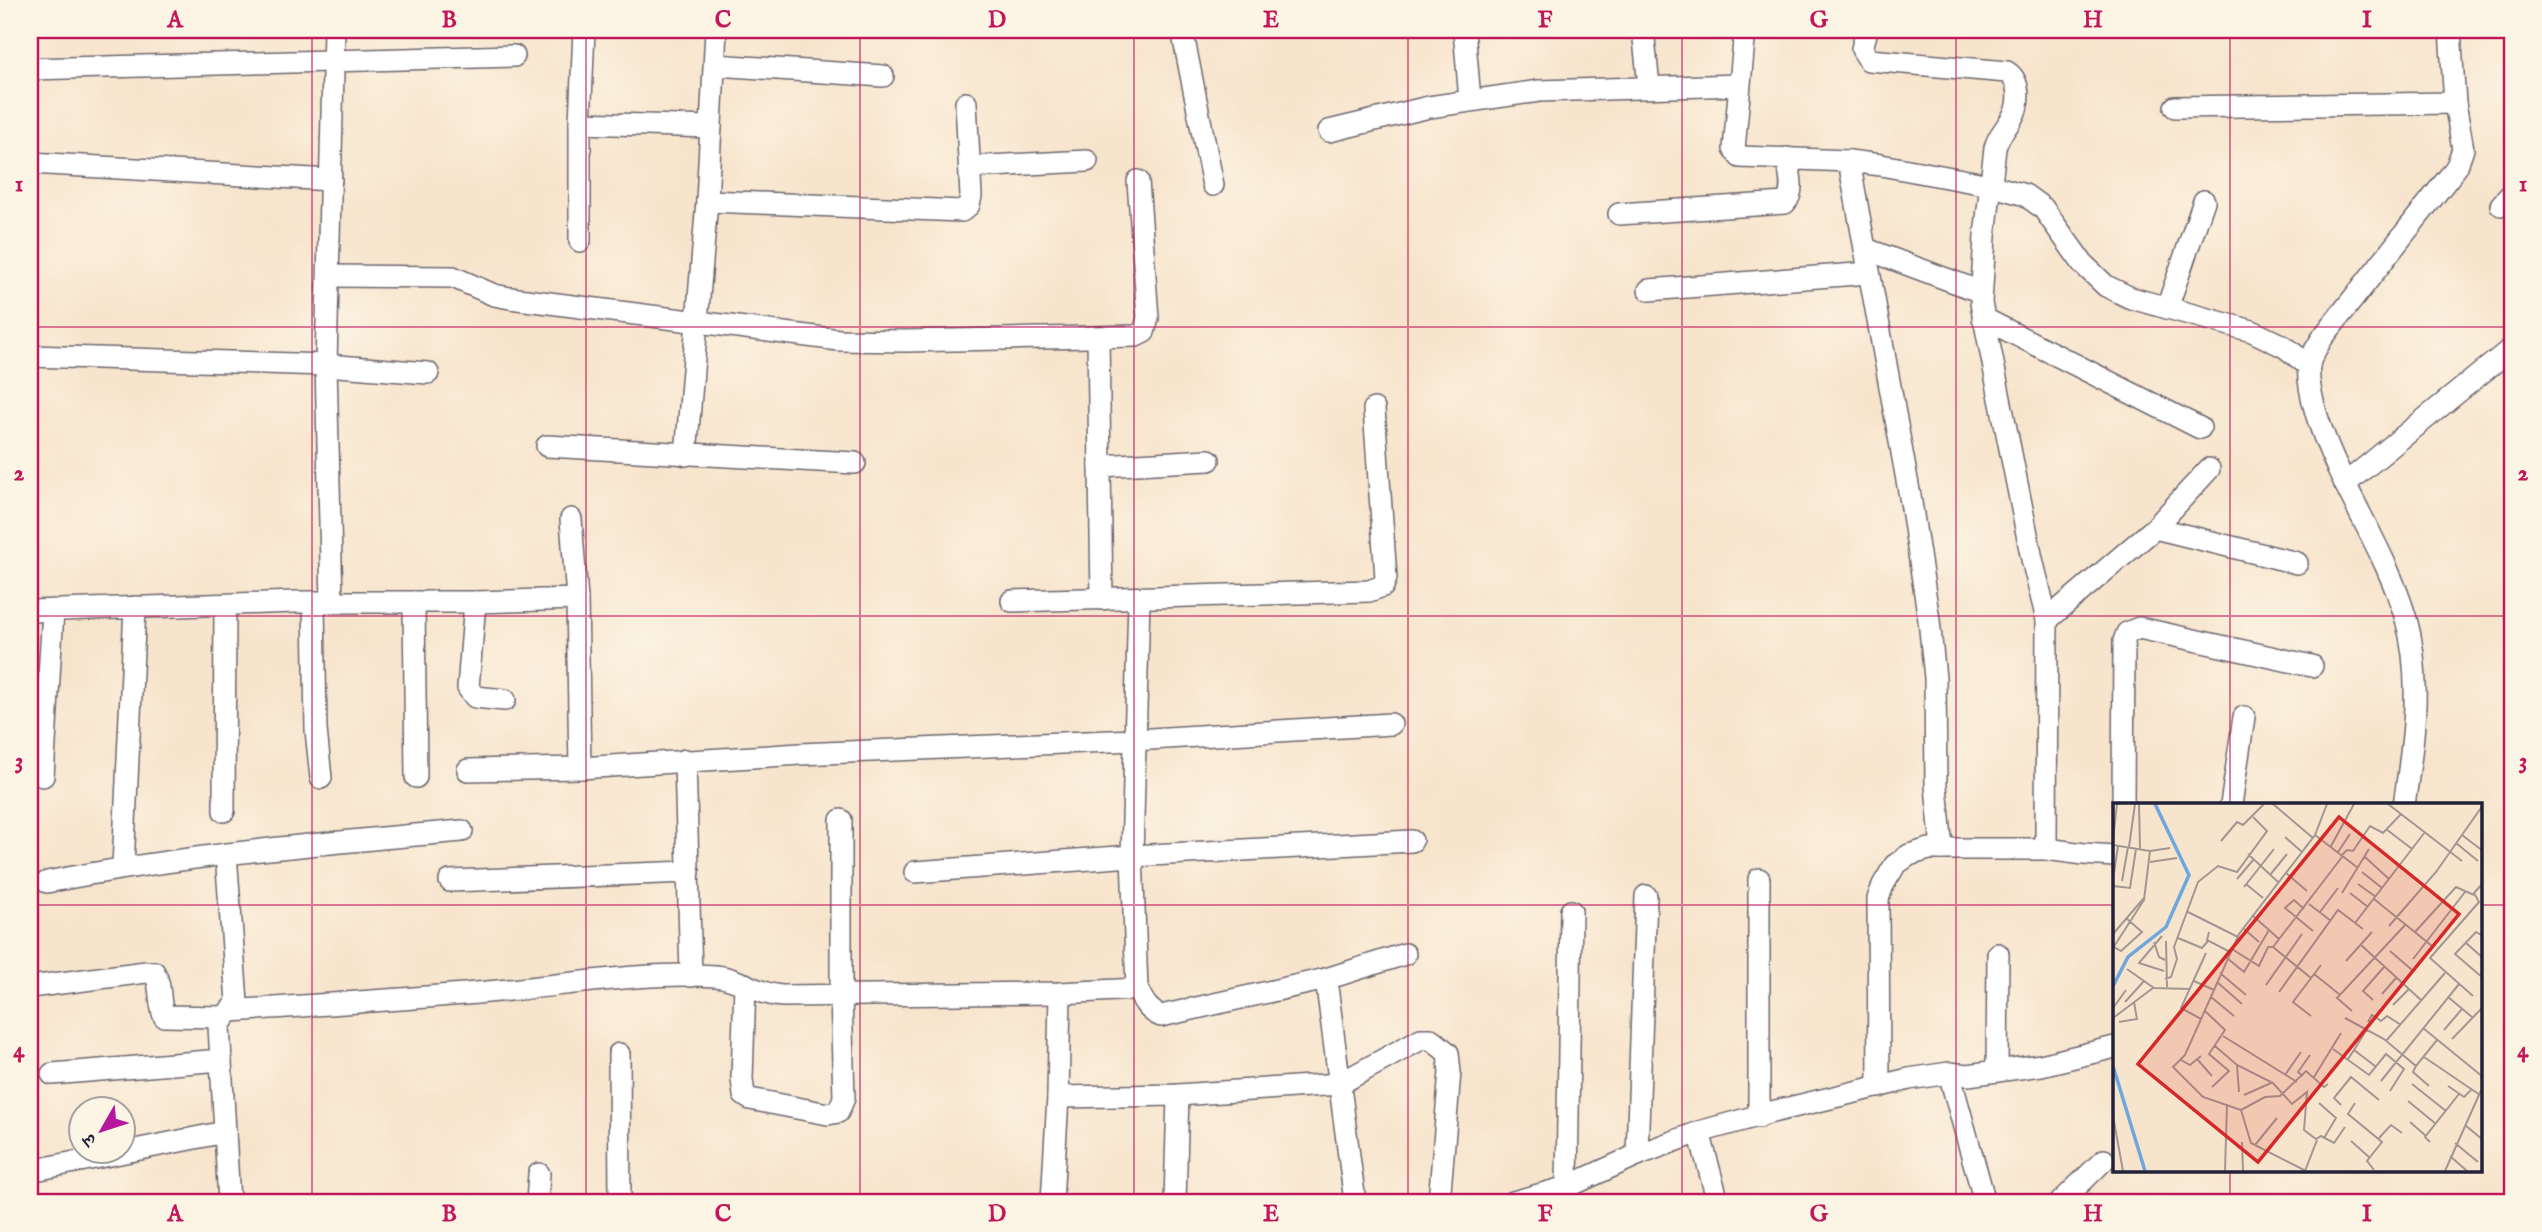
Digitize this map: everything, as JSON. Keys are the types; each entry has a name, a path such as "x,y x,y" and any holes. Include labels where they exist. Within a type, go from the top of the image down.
{"street":[{"path":"321,778 316,730 323,602 334,30"},
{"path":"580,240 580,123 584,30"},
{"path":"686,455 707,201 716,30"},
{"path":"1182,30 1213,185"},
{"path":"1464,30 1470,100"},
{"path":"1643,30 1649,86"},
{"path":"1745,30 1734,149 1743,158 1849,161 1990,186 2025,195 2038,203 2083,264 2106,286 2131,298 2252,331 2285,347 2309,366"},
{"path":"1867,30 1862,48 1864,56 1873,61 2007,72 2017,83 2016,108 1996,142 1981,292 1983,318 2047,620 2046,849"},
{"path":"2404,803 2410,767 2415,670 2406,619 2394,586 2321,428 2313,403 2309,366 2323,337 2457,166 2463,149 2463,139 2455,103 2450,30"},
{"path":"30,69 514,56"},
{"path":"715,65 883,76"},
{"path":"1329,131 1402,112 1550,90 1739,85"},
{"path":"707,201 962,211 969,205 971,196 966,103"},
{"path":"2175,107 2455,103"},
{"path":"580,123 711,127"},
{"path":"1619,214 1786,203 1791,191 1787,158"},
{"path":"970,167 1087,161"},
{"path":"1849,161 1929,620 1935,678 1936,786 1942,849"},
{"path":"30,163 331,180"},
{"path":"329,276 453,277 494,295 510,298 839,340 1136,337 1144,332 1148,325 1138,181"},
{"path":"2167,308 2204,201"},
{"path":"1866,250 1981,292"},
{"path":"1649,290 1869,273"},
{"path":"1983,318 2200,428"},
{"path":"1098,338 1102,599"},
{"path":"2345,484 2512,348"},
{"path":"30,356 327,365 428,373"},
{"path":"1013,601 1369,591 1383,586 1386,578 1374,409"},
{"path":"547,446 855,463"},
{"path":"1100,466 1209,460"},
{"path":"2047,620 2155,527 2209,470"},
{"path":"571,519 577,599 580,768"},
{"path":"2155,527 2297,563"},
{"path":"30,611 323,602 577,599"},
{"path":"1139,599 1132,856 1137,989 1144,1003 1153,1013 1161,1016 1326,979 1405,954"},
{"path":"414,602 416,777"},
{"path":"475,602 468,688 475,696 505,700"},
{"path":"224,811 225,605"},
{"path":"123,867 135,607"},
{"path":"43,776 53,611"},
{"path":"2123,803 2124,641 2127,633 2139,628 2312,666"},
{"path":"2231,803 2245,717"},
{"path":"468,770 580,768 685,760 1134,740 1391,724"},
{"path":"685,760 691,976"},
{"path":"745,984 742,1079 744,1095 750,1099 828,1114 838,1112 844,1098 841,820"},
{"path":"47,882 123,867 226,854 463,831"},
{"path":"915,872 1132,856 1412,841"},
{"path":"1879,1087 1878,899 1882,885 1895,865 1909,855 1930,849 2046,849 2113,856"},
{"path":"226,854 237,1002 219,1026 229,1202"},
{"path":"450,881 689,872"},
{"path":"1759,879 1759,1117"},
{"path":"1637,1155 1646,896"},
{"path":"1567,1187 1571,911"},
{"path":"1997,1071 1998,954"},
{"path":"30,986 154,972 164,1016 227,1014 635,978 691,976 719,976 770,995 1060,993 1137,989"},
{"path":"1326,979 1355,1202"},
{"path":"1052,1202 1060,993"},
{"path":"1058,1097 1178,1095 1339,1084 1421,1039 1431,1039 1448,1053 1450,1072 1439,1202"},
{"path":"1513,1202 1567,1187 1637,1155 1699,1132 1772,1112 1949,1073 1968,1075 2070,1060 2113,1048"},
{"path":"620,1054 620,1202"},
{"path":"52,1074 220,1060"},
{"path":"1949,1073 1984,1202"},
{"path":"1175,1202 1178,1095"},
{"path":"30,1171 225,1132"},
{"path":"1699,1132 1718,1202"},
{"path":"2061,1202 2104,1160"},
{"path":"537,1202 538,1174"}]}
